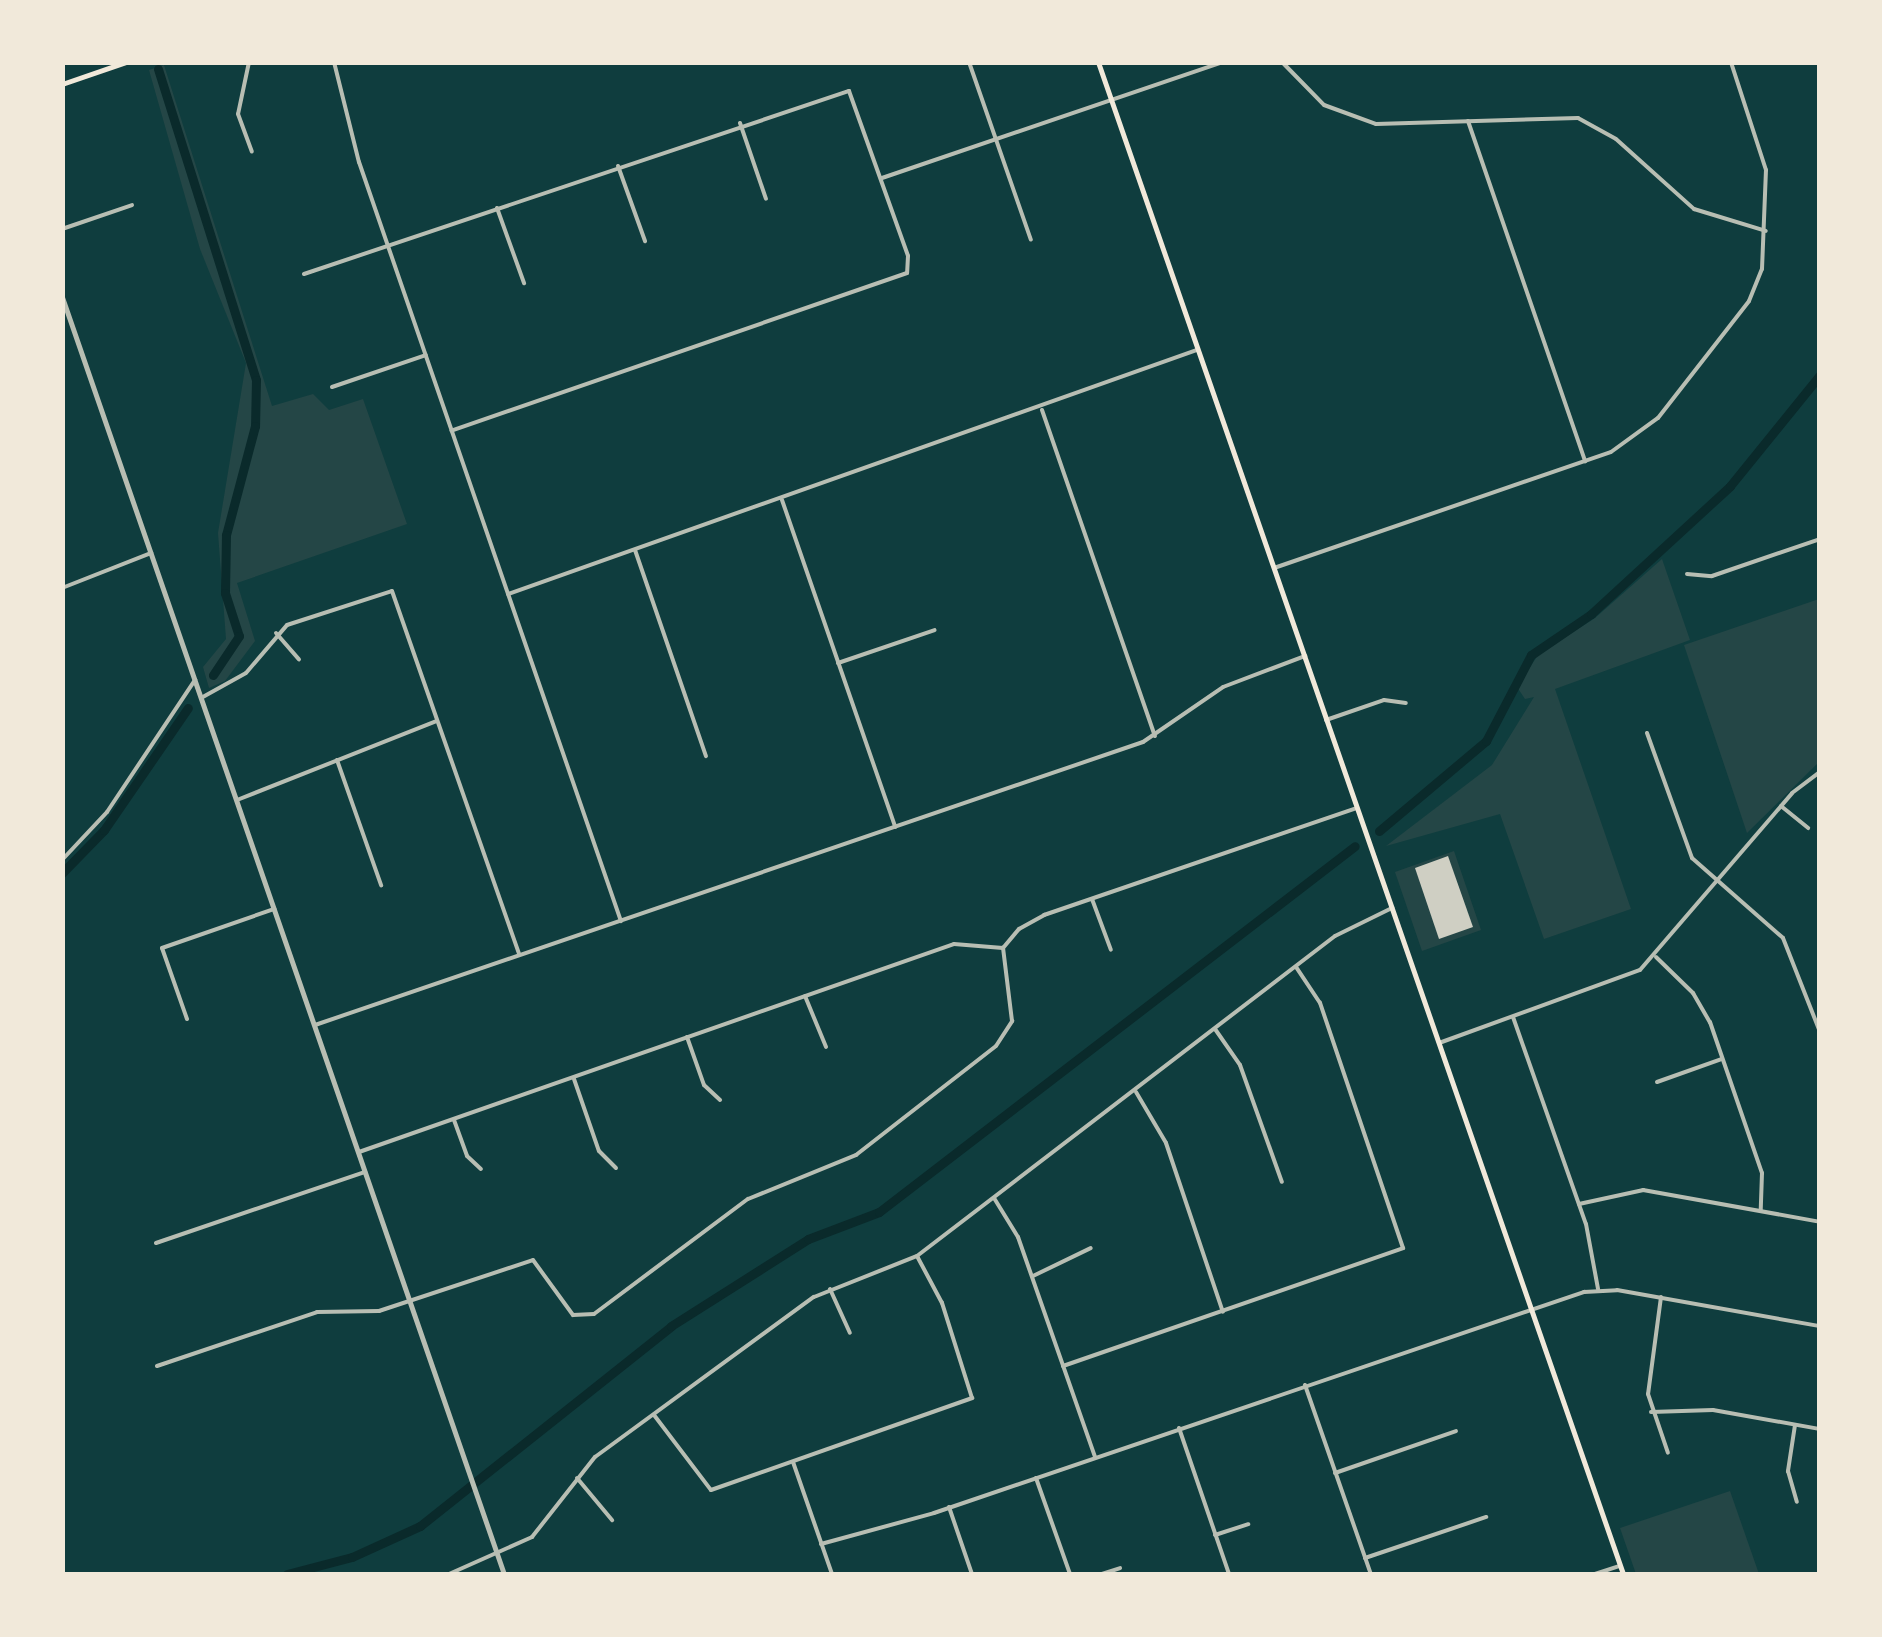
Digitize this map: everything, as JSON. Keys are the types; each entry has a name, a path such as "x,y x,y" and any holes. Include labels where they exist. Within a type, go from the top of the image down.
{"main road":[{"path":"62,84 126,62"},
{"path":"1098,62 1623,1574"}],"street":[{"path":"250,62 238,114 252,152"},
{"path":"334,62 388,245 622,922"},
{"path":"969,62 1031,240"},
{"path":"882,178 1222,62"},
{"path":"1282,62 1324,104 1356,120 1578,118 1616,139 1694,209 1766,231"},
{"path":"1274,568 1586,461 1646,430 1749,301 1762,269 1766,170 1731,62"},
{"path":"304,274 740,124 849,91 908,256 906,273 452,430"},
{"path":"1468,121 1586,461"},
{"path":"740,124 766,199"},
{"path":"618,166 645,240"},
{"path":"62,229 132,205"},
{"path":"498,208 524,283"},
{"path":"62,297 504,1574"},
{"path":"508,594 1042,410 1199,350"},
{"path":"332,388 426,355"},
{"path":"1042,410 1154,736"},
{"path":"782,500 895,827"},
{"path":"1687,574 1712,576 1820,539"},
{"path":"635,550 706,756"},
{"path":"62,588 151,553"},
{"path":"201,698 246,674 276,633 307,616 392,592 519,954"},
{"path":"838,663 934,630"},
{"path":"276,633 299,659"},
{"path":"314,1025 1154,736 1223,687 1305,656"},
{"path":"62,860 107,812 195,680"},
{"path":"1326,720 1384,700 1406,704"},
{"path":"237,800 437,720"},
{"path":"1647,733 1687,849 1784,938 1820,1032"},
{"path":"338,760 382,886"},
{"path":"1439,1043 1620,980 1656,956 1780,806 1820,772"},
{"path":"1780,806 1808,828"},
{"path":"358,1152 954,944 1003,948 1030,921 1357,808"},
{"path":"1092,898 1110,950"},
{"path":"187,1019 162,948 274,908"},
{"path":"450,1574 542,1529 577,1478 654,1414 830,1289 917,1256 1351,924 1392,908"},
{"path":"156,1366 316,1312 379,1311 534,1260 573,1315 594,1314 748,1199 856,1155 996,1046 1012,1022 1003,948"},
{"path":"1656,956 1703,1007 1762,1173 1762,1211"},
{"path":"1064,1366 1402,1248 1320,1003 1296,967"},
{"path":"805,996 826,1047"},
{"path":"1513,1017 1578,1204 1598,1290"},
{"path":"1215,1029 1240,1065 1282,1182"},
{"path":"687,1037 704,1085 720,1100"},
{"path":"1657,1082 1722,1059"},
{"path":"574,1078 599,1150 616,1168"},
{"path":"1136,1092 1166,1143 1223,1312"},
{"path":"454,1120 467,1156 481,1169"},
{"path":"156,1243 365,1172"},
{"path":"1578,1204 1643,1190 1820,1222"},
{"path":"994,1198 1032,1276 1095,1457"},
{"path":"1032,1276 1091,1248"},
{"path":"654,1414 710,1490 972,1398 942,1303 917,1256"},
{"path":"830,1289 850,1333"},
{"path":"821,1544 907,1516 949,1507 1531,1308 1598,1290 1662,1297 1820,1326"},
{"path":"1662,1297 1648,1379 1651,1412 1668,1453"},
{"path":"1305,1385 1371,1574"},
{"path":"1651,1412 1713,1410 1820,1429"},
{"path":"1795,1425 1788,1471 1797,1502"},
{"path":"1179,1428 1229,1574"},
{"path":"1335,1473 1456,1431"},
{"path":"794,1462 832,1574"},
{"path":"577,1478 612,1520"},
{"path":"1036,1478 1070,1574"},
{"path":"949,1507 972,1574"},
{"path":"1365,1558 1486,1516"},
{"path":"1216,1534 1248,1524"},
{"path":"1595,1574 1620,1566"},
{"path":"1102,1574 1120,1568"}],"shaded area":[{"path":"164,65 272,406 313,394 329,410 363,399 407,524 237,583 255,641 225,681 209,688 203,667 226,639 218,533 246,363 200,249 149,70"},
{"path":"1662,559 1690,640 1555,689 1631,909 1544,939 1500,814 1386,846 1492,765 1534,697 1525,699 1517,687 1538,655 1595,618"},
{"path":"1819,599 1819,762 1747,833 1684,645"},
{"path":"1454,851 1481,930 1422,951 1395,872"},
{"path":"1730,1491 1759,1574 1636,1574 1620,1528"}],"building":[{"path":"1448,856 1473,927 1439,939 1415,868"}],"waterway":[{"path":"158,69 256,380 255,426 226,535 225,593 239,636 213,675"},
{"path":"1379,831 1486,741 1531,655 1591,614 1730,486 1820,375"},
{"path":"62,873 104,830 188,708"},
{"path":"287,1574 352,1557 420,1526 671,1326 808,1239 879,1212 1355,846"}]}
